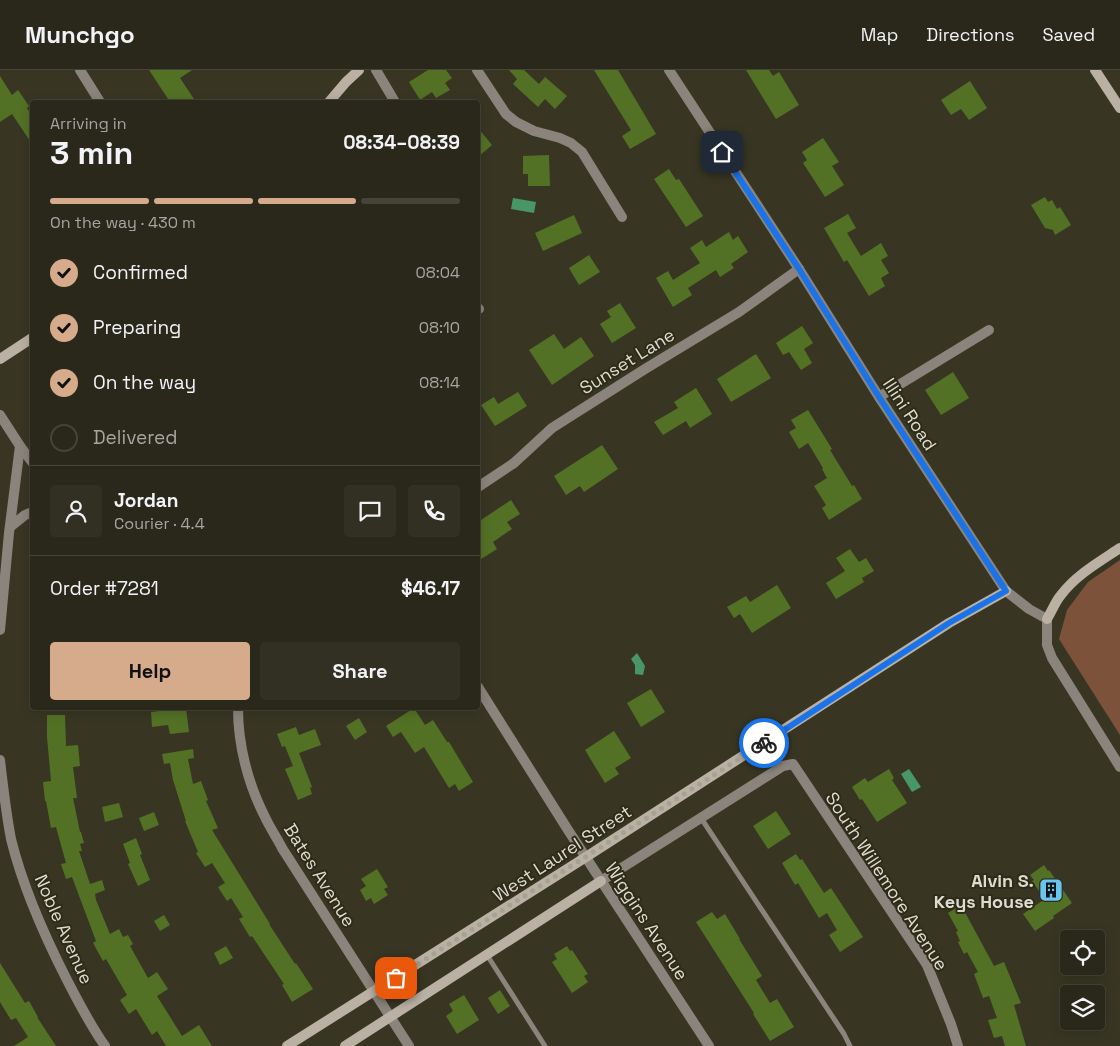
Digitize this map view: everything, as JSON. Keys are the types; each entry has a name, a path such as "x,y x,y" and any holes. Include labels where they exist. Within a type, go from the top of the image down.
{"street":[{"path":"80,70 99,100"},
{"path":"330,100 359,70"},
{"path":"376,70 394,100"},
{"path":"477,70 506,114 516,122 534,131 572,143 582,152 622,217"},
{"name":"Illini Road","path":"669,70 1006,591 1029,609 1047,619"},
{"path":"1095,70 1120,108"},
{"name":"Sunset Lane","path":"480,486 514,463 552,428 645,368 740,312 799,269"},
{"path":"879,397 989,330"},
{"path":"0,359 30,339"},
{"path":"0,415 30,459"},
{"path":"0,630 20,446"},
{"path":"10,527 30,513"},
{"path":"1120,548 1071,584 1060,597 1047,619 1047,646 1052,658 1120,767"},
{"name":"West Laurel Street","path":"287,1046 586,858 949,623 1006,591"},
{"name":"Wiggins Avenue","path":"480,690 586,858 709,1046"},
{"name":"Bates Avenue","path":"238,710 241,750 252,787 264,816 282,848 409,1046"},
{"name":"Noble Avenue","path":"0,760 6,810 12,839 35,913 50,948 91,1026 105,1046"},
{"name":"South Willemore Avenue","path":"701,818 783,766 793,764 927,966 958,1046"},
{"path":"345,1046 701,818"}],"lane":[{"path":"701,818 844,1034 850,1046"},
{"path":"486,955 545,1046"}],"shaded area":[{"path":"513,198 536,202 534,213 511,209"},
{"path":"1120,560 1120,735 1059,639 1067,610 1088,582"},
{"path":"637,653 645,666 643,675 635,674 635,665 631,659"},
{"path":"909,769 921,787 912,792 901,774"}],"building":[{"path":"149,70 192,70 180,78 195,100 169,100"},
{"path":"428,70 446,70 452,78 445,83 450,90 436,98 432,92 420,100 409,82"},
{"path":"509,70 524,70 539,84 545,77 567,96 555,109 545,99 538,107 513,84 517,79"},
{"path":"594,70 618,70 656,134 630,149 622,136 631,130"},
{"path":"746,70 769,70 773,76 779,72 799,105 776,119"},
{"path":"0,76 12,95 18,90 29,106 27,108 30,113 30,141 12,114 0,122"},
{"path":"970,81 987,108 969,120 961,109 951,115 941,100"},
{"path":"480,130 492,145 480,155"},
{"path":"823,138 839,162 832,166 844,185 825,197 803,163 807,160 802,152"},
{"path":"549,155 550,186 528,186 528,174 523,174 523,156"},
{"path":"669,169 676,180 679,179 703,216 686,227 654,179"},
{"path":"1045,197 1048,202 1052,200 1057,209 1060,207 1071,225 1055,235 1053,230 1045,228 1031,205"},
{"path":"848,214 856,228 847,233 861,256 881,243 888,256 881,260 889,273 881,278 885,286 869,296 847,260 844,262 824,228"},
{"path":"574,215 582,233 543,251 535,233"},
{"path":"729,232 733,240 738,236 748,252 731,264 734,268 720,277 716,270 688,288 692,295 673,307 656,278 668,271 673,280 700,263 690,248 702,240 706,247"},
{"path":"589,255 600,272 579,285 569,268"},
{"path":"620,303 636,328 612,343 600,324 611,317 607,311"},
{"path":"802,326 813,343 804,349 812,363 801,370 789,352 783,355 776,343"},
{"path":"554,334 564,349 581,337 594,356 552,385 529,350"},
{"path":"756,354 771,378 731,402 717,379"},
{"path":"953,372 969,398 941,415 925,390"},
{"path":"696,388 712,414 690,428 686,421 663,435 654,422 678,408 674,402"},
{"path":"518,392 527,406 495,426 481,405 494,397 498,404"},
{"path":"808,410 832,449 830,450 862,499 829,520 822,508 826,505 814,486 827,478 823,468 808,443 799,449 789,432 796,428 791,420"},
{"path":"602,445 618,469 584,492 580,486 566,495 554,476"},
{"path":"511,500 520,514 507,522 512,529 493,542 497,549 480,560 480,521"},
{"path":"850,549 859,562 866,558 874,571 862,578 864,582 836,599 826,583 845,571 836,558"},
{"path":"777,585 791,608 752,633 740,614 734,618 727,607 746,596 750,602"},
{"path":"651,689 665,712 641,727 627,703"},
{"path":"186,710 189,732 170,734 168,725 152,727 151,712"},
{"path":"411,710 415,710 425,725 433,720 447,742 449,742 473,782 459,791 455,784 449,788 424,747 415,753 401,732 393,737 386,726"},
{"path":"47,715 65,715 66,746 78,745 80,766 73,767 77,798 73,798 84,843 80,844 82,851 79,851 90,884 102,880 105,890 95,894 110,934 119,929 123,937 128,935 133,944 130,946 148,978 157,972 168,989 157,996 182,1036 199,1025 212,1046 166,1046 157,1031 152,1035 136,1009 129,1014 120,1000 127,995 106,959 103,961 93,943 96,941 72,877 66,879 61,864 66,863 56,827 51,828 43,782 51,781"},
{"path":"359,718 367,732 355,740 346,726"},
{"path":"296,727 299,735 315,729 321,745 299,753 312,787 310,788 312,794 298,800 285,769 293,766 285,746 282,747 277,734"},
{"path":"614,731 631,758 615,768 619,774 605,783 585,750"},
{"path":"193,749 194,758 188,759 193,784 201,781 208,800 206,801 218,828 212,830 269,924 313,989 292,1002 282,985 284,984 239,919 243,917 231,898 227,901 218,887 225,883 212,863 205,867 196,853 198,852 185,821 170,763 164,764 162,754"},
{"path":"889,769 894,778 892,780 907,803 877,822 852,787 865,778 868,782"},
{"path":"119,803 123,817 105,822 102,807"},
{"path":"776,811 791,834 768,849 753,826"},
{"path":"154,812 159,825 144,831 139,818"},
{"path":"136,838 142,854 140,855 150,880 138,886 128,864 130,863 123,844"},
{"path":"796,854 800,860 802,859 824,893 831,888 863,937 840,952 829,935 837,930 827,913 819,918 798,883 795,885 782,863"},
{"name":"Alvin S. Keys House","path":"1044,865 1072,903 1035,931 1023,914 1045,899 1030,875"},
{"path":"377,869 388,887 384,889 388,895 374,904 371,898 366,901 360,890 366,886 361,879"},
{"path":"961,905 994,966 1004,962 1021,1003 1014,1005 1026,1046 1005,1046 1002,1036 994,1038 988,1020 997,1018 989,996 983,998 974,974 978,972 967,952 964,954 958,942 960,941 956,932 958,931 948,913"},
{"path":"712,912 717,919 725,914 762,976 756,980 770,1003 777,999 794,1027 770,1041 696,922"},
{"path":"164,915 170,925 160,931 154,921"},
{"path":"226,946 233,958 220,965 214,953"},
{"path":"567,946 570,951 572,950 588,974 584,976 588,982 572,993 552,962 557,959 554,954"},
{"path":"0,963 25,1003 29,1001 56,1046 14,1046 28,1037 16,1018 11,1020 0,1002"},
{"path":"500,990 510,1006 498,1014 488,998"},
{"path":"464,995 479,1020 457,1034 446,1016 453,1011 449,1004"}],"way so far":[{"path":"396,978 764,743"}],"place":[{"name":"Alvin S. Keys House","path":"1051,890"}],"route":[{"path":"722,152 1006,591 949,623 764,743"}]}
